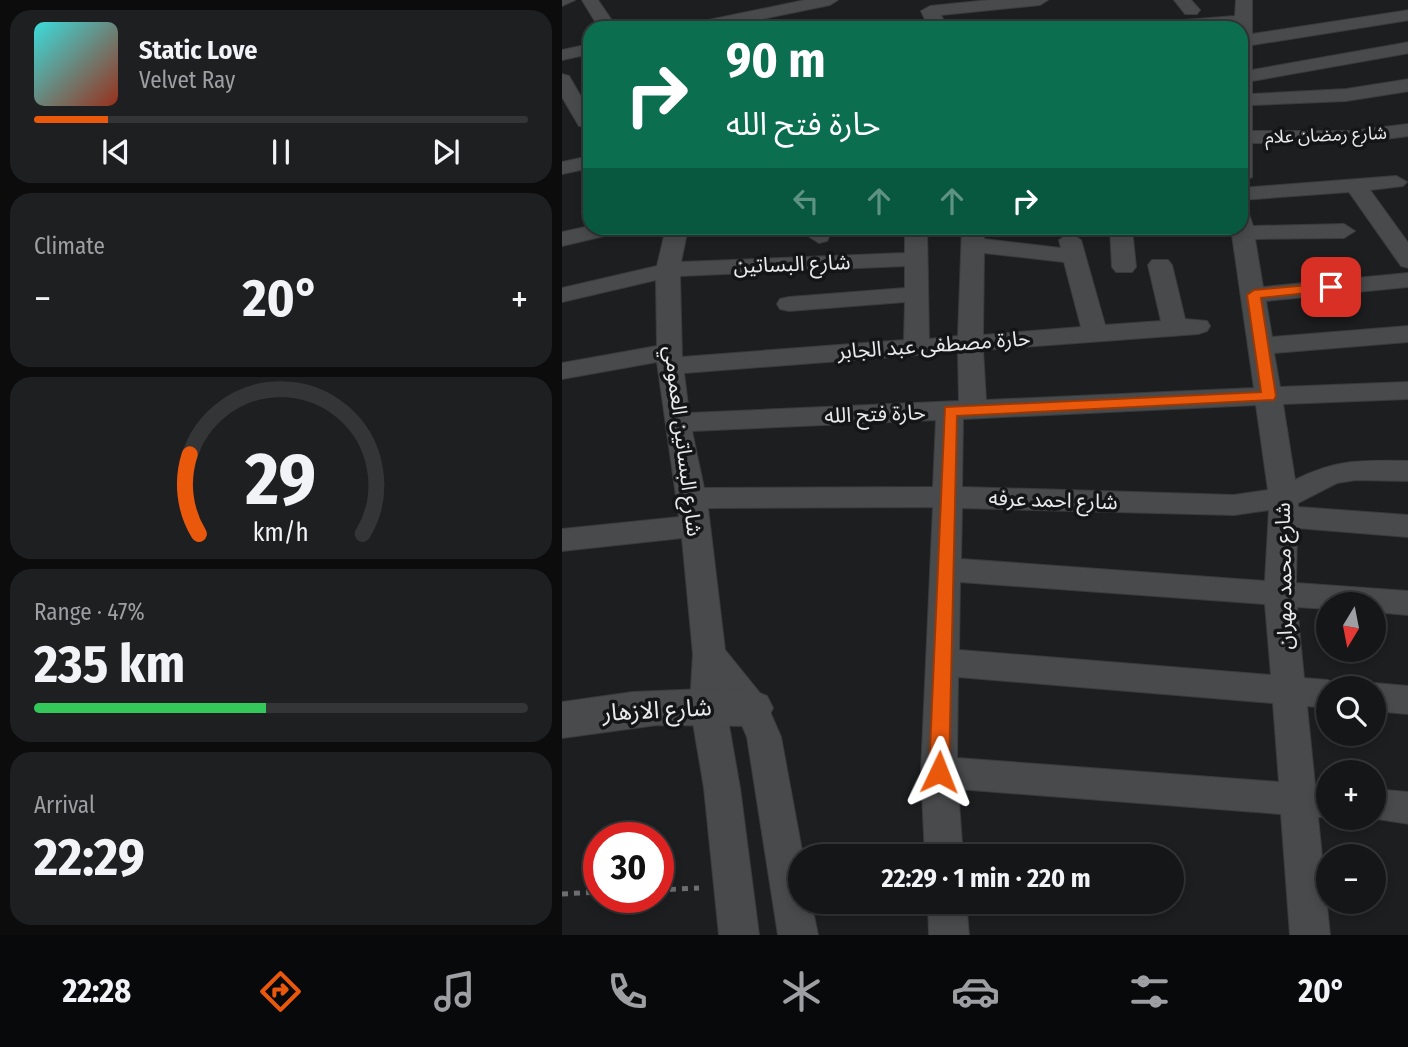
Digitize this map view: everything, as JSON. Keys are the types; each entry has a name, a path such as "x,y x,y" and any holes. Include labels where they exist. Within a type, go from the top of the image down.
{"street":[{"path":"590,0 604,21"},
{"path":"725,21 830,0"},
{"path":"934,20 1006,1 1040,0"},
{"path":"1244,0 1244,21"},
{"path":"793,21 805,3"},
{"path":"1248,40 1337,19 1408,15"},
{"path":"1248,68 1408,47"},
{"path":"562,55 583,50"},
{"path":"563,84 583,114"},
{"path":"1248,100 1346,95 1408,85"},
{"path":"562,128 583,123"},
{"path":"1399,132 1408,150"},
{"name":"شارع رمضان علام","path":"1248,148 1304,139 1399,132"},
{"path":"562,169 583,164"},
{"path":"1248,193 1396,182"},
{"path":"1355,185 1408,261"},
{"path":"1248,226 1344,231"},
{"path":"562,239 583,234"},
{"name":"شارع البساتين العمومي","path":"676,235 668,270 670,359 677,423 693,512 709,654 707,705 722,788 739,935"},
{"path":"916,235 917,346"},
{"path":"1122,235 1124,267"},
{"name":"شارع محمد مهران","path":"1244,235 1283,507 1280,593 1288,690 1313,801 1310,935"},
{"path":"943,844 939,772 948,497 970,342 973,236 1072,248 1095,334"},
{"name":"شارع البساتين","path":"562,295 668,270 917,259"},
{"name":"حارة مصطفى عبد الجابر","path":"562,371 670,359 917,346 1186,327 1160,265"},
{"path":"1254,295 1408,280"},
{"path":"789,304 917,294"},
{"path":"1262,346 1408,334"},
{"name":"حارة فتح الله","path":"677,423 1408,390"},
{"name":"شارع احمد عرفه","path":"562,540 693,512 948,497 1283,507 1331,474 1356,470 1408,471"},
{"path":"1283,507 1408,526"},
{"path":"945,569 1408,603"},
{"path":"709,654 752,708 764,737 798,935"},
{"path":"942,662 1316,693"},
{"path":"1386,698 1408,700"},
{"name":"شارع الازهار","path":"562,720 632,708 707,705 752,708"},
{"path":"939,772 1313,801"},
{"path":"1386,806 1408,808"},
{"path":"948,914 949,935"}],"path":[{"path":"562,894 583,893"}],"route":[{"path":"939,772 950,411 1269,396 1254,295 1331,287"}]}
